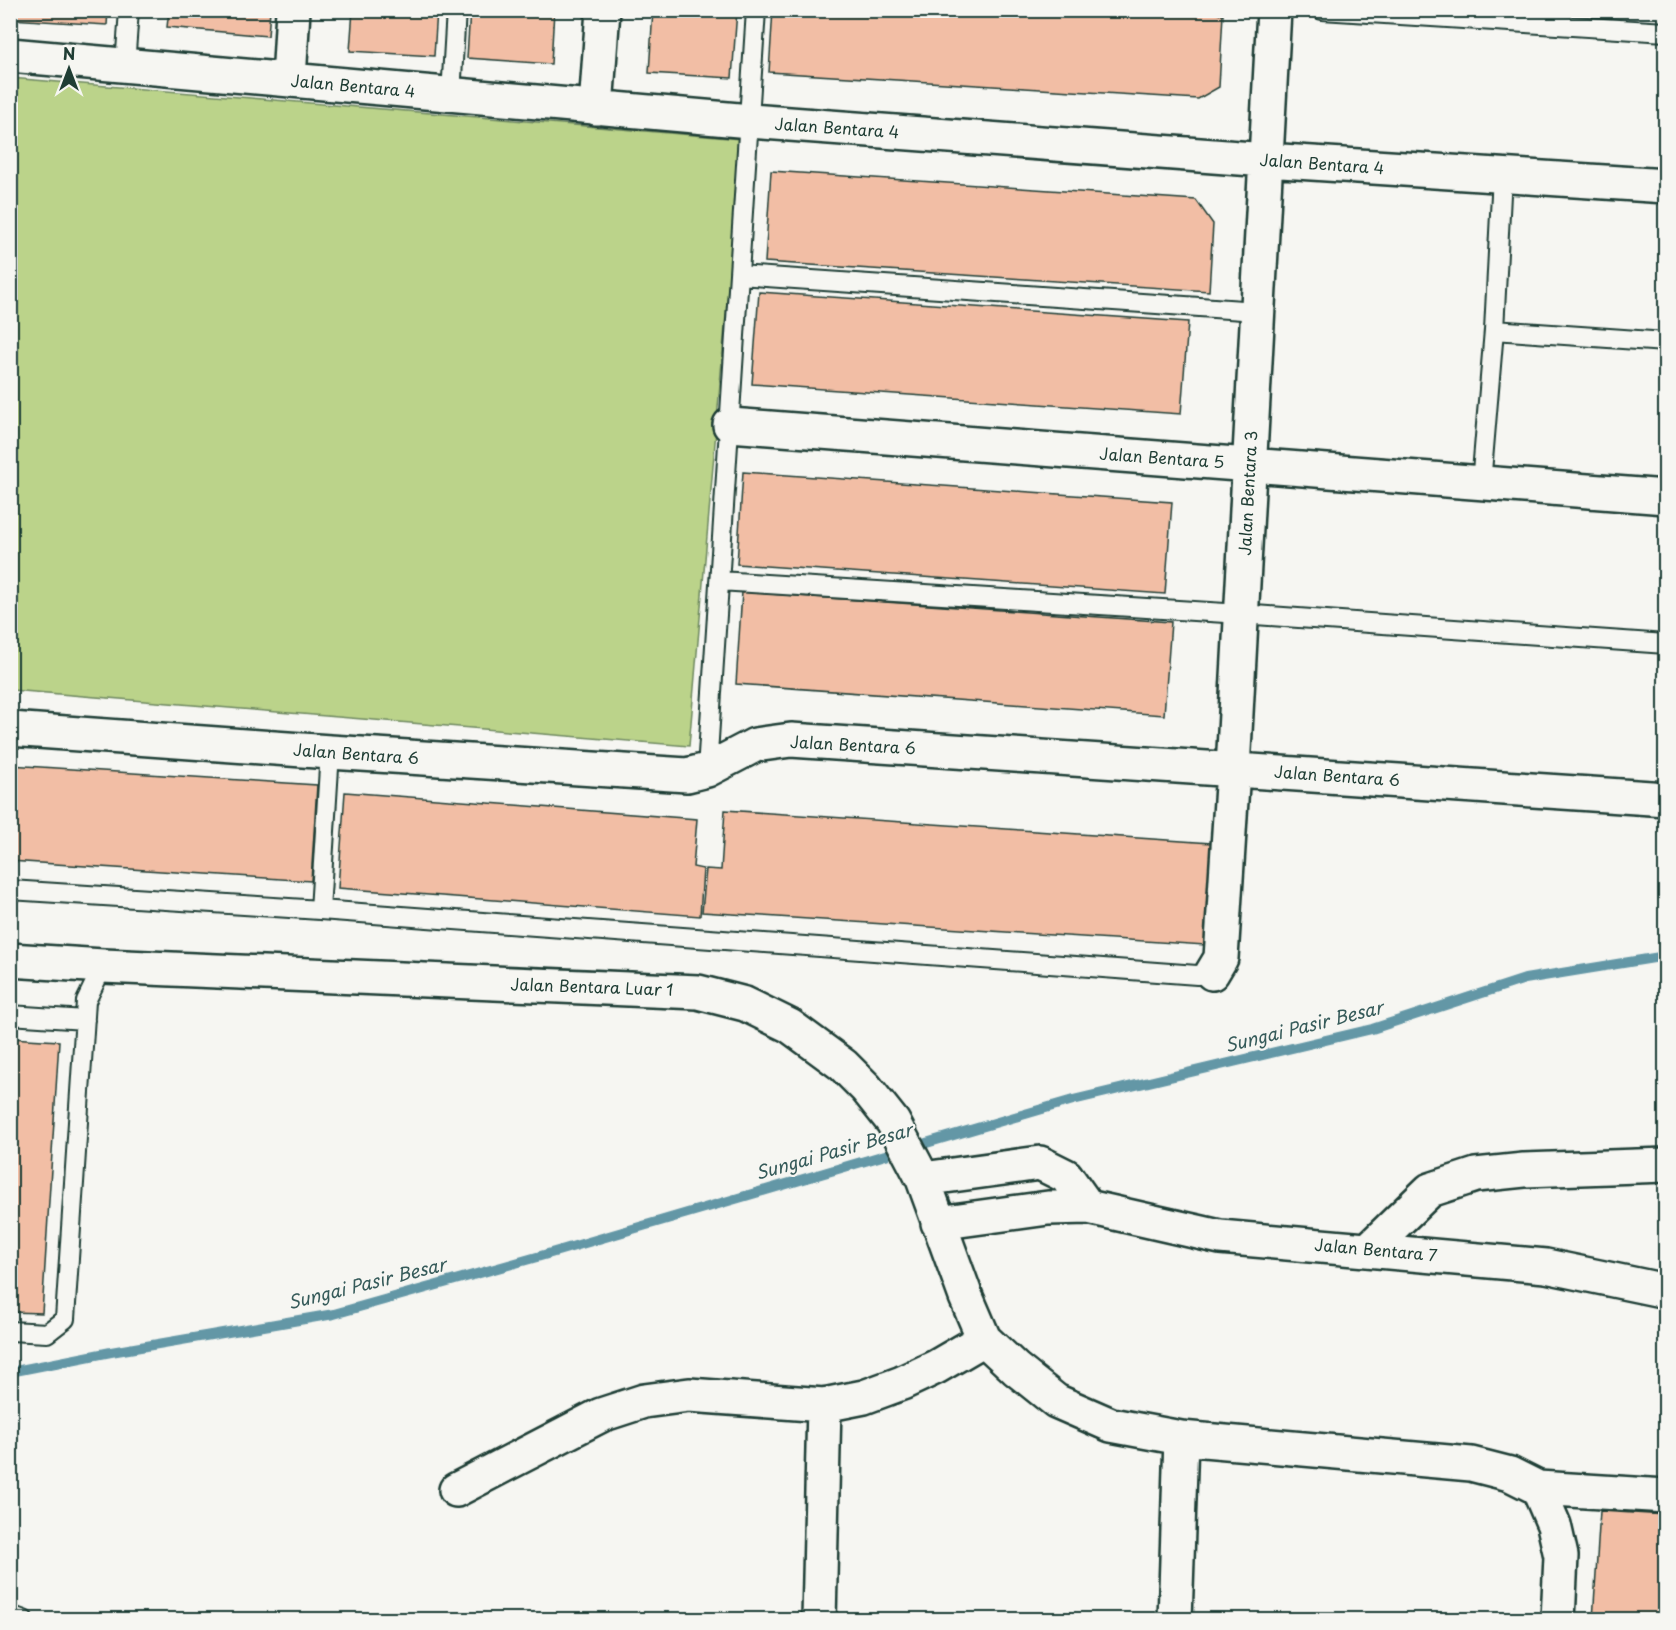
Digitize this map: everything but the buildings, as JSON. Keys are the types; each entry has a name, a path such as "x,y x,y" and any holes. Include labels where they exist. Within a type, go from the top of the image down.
{"street":[{"path":"289,80 293,10"},
{"path":"596,108 603,10"},
{"name":"Jalan Bentara 3","path":"1212,973 1221,958 1274,10"},
{"name":"Jalan Bentara 4","path":"10,56 750,121 1266,160 1665,186"},
{"name":"Jalan Bentara 5","path":"730,425 1665,497"},
{"name":"Jalan Bentara 6","path":"10,729 687,775 707,770 755,745 791,740 1665,799"},
{"name":"Jalan Bentara Luar 1","path":"10,960 698,992 745,1004 790,1026 843,1065 866,1088 893,1122 919,1171 984,1339"},
{"path":"919,1171 1040,1163 1066,1176 1088,1207"},
{"path":"1369,1249 1430,1190 1476,1174 1665,1165"},
{"name":"Jalan Bentara 7","path":"938,1223 1048,1208 1088,1207 1220,1237 1546,1266 1665,1291"},
{"path":"456,1490 601,1415 644,1401 689,1395 824,1405 864,1398 902,1383 984,1339 1016,1369 1056,1401 1111,1425 1181,1438 1471,1464 1510,1474 1538,1488 1665,1496"},
{"path":"819,1620 824,1405"},
{"path":"1175,1620 1181,1438"},
{"path":"1538,1488 1554,1525 1561,1556 1558,1620"}],"lane":[{"path":"125,66 129,10"},
{"path":"451,95 456,10"},
{"path":"707,770 756,10"},
{"path":"1322,10 1665,32"},
{"path":"1481,484 1494,330 1502,175"},
{"path":"739,275 1257,311"},
{"path":"1494,330 1665,342"},
{"path":"719,581 1665,644"},
{"path":"320,910 330,752"},
{"path":"10,890 320,910 1185,974 1212,973"},
{"path":"10,1331 47,1333 65,1320 86,1001 103,966"},
{"path":"10,1015 85,1020"},
{"path":"10,1615 24,1620"}],"green space":[{"path":"10,78 741,139 689,746 11,690"}],"waterway":[{"name":"Sungai Pasir Besar","path":"10,1372 111,1352 334,1314 1073,1100 1372,1029 1525,979 1666,956"}]}
